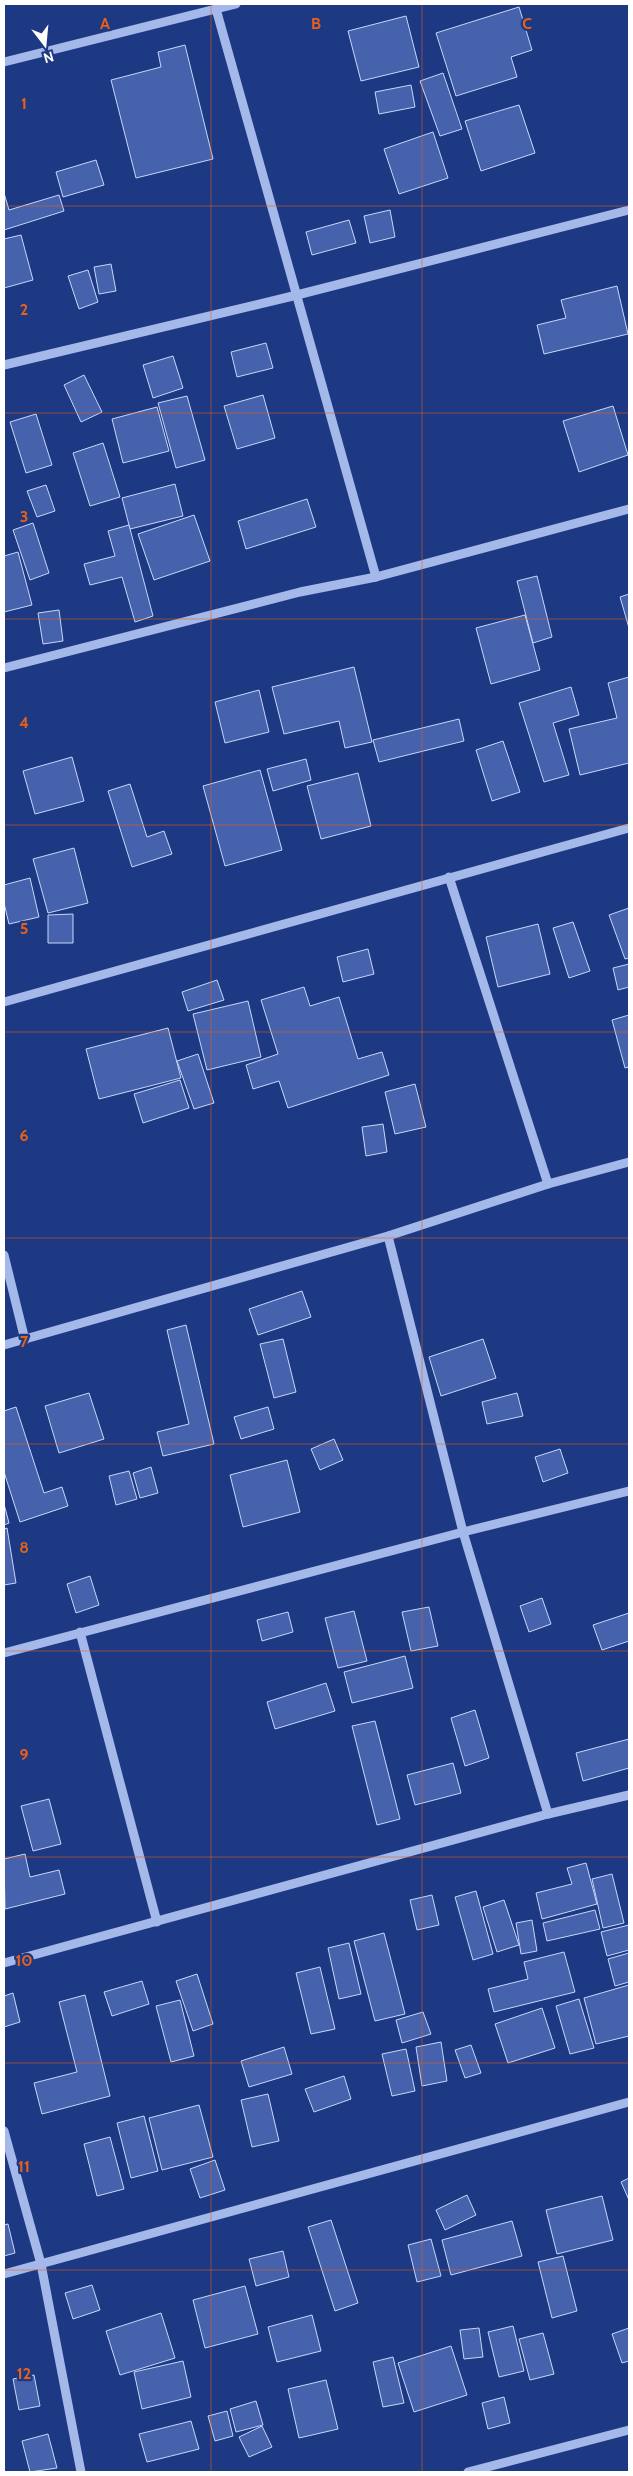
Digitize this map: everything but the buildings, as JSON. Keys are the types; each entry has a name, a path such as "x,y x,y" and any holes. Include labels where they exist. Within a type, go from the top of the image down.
{"street":[{"path":"4,62 236,4"},
{"path":"216,9 376,577"},
{"path":"4,366 297,295 629,210"},
{"path":"4,668 300,592 376,577 629,509"},
{"path":"4,1002 629,828"},
{"path":"449,877 548,1184"},
{"path":"4,1345 388,1236 548,1184 629,1162"},
{"path":"388,1236 463,1532 548,1814"},
{"path":"4,1256 25,1340"},
{"path":"4,1653 463,1532 629,1491"},
{"path":"80,1632 157,1922"},
{"path":"4,1963 548,1814 629,1795"},
{"path":"4,2274 629,2102"},
{"path":"4,2131 41,2264 81,2472"},
{"path":"468,2472 629,2430"}]}
